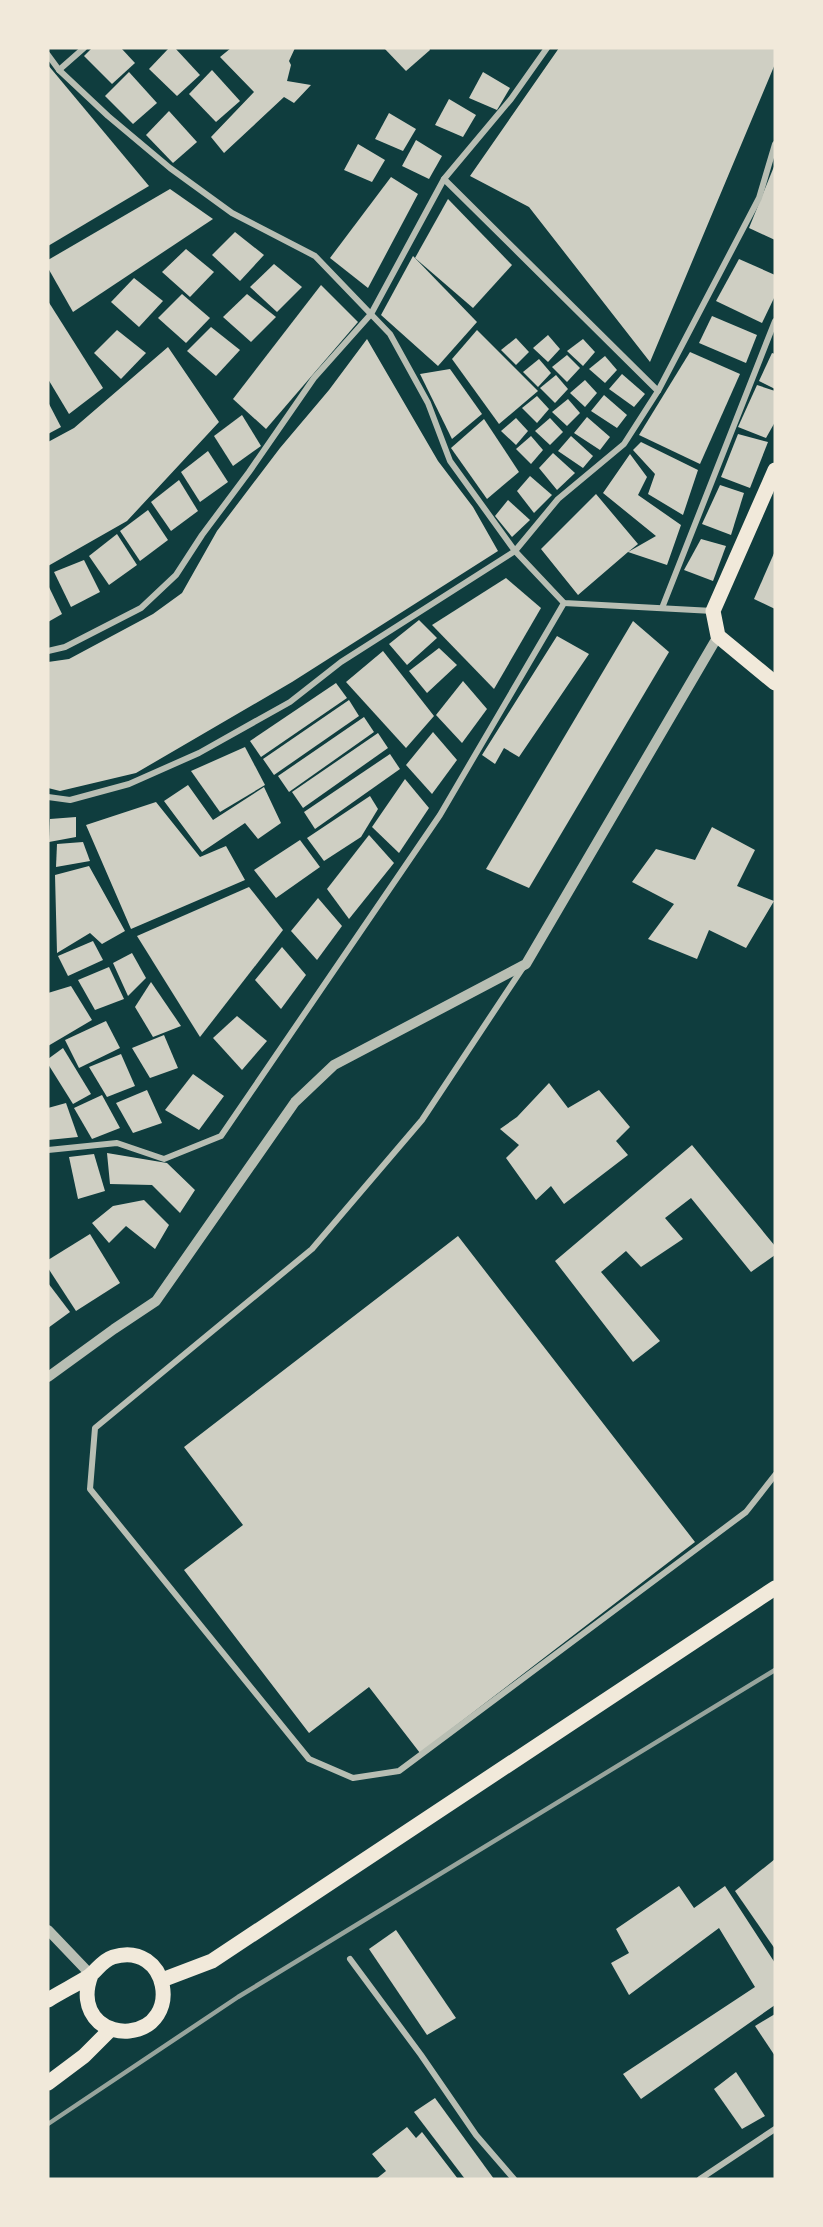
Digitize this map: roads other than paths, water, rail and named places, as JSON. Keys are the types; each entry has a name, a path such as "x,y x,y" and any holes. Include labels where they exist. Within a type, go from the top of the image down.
{"main road":[{"path":"775,470 713,611 718,636 775,683"},
{"path":"162,1980 212,1961 775,1588"},
{"path":"129,1955 147,1961 156,1969 162,1980 164,1992 162,2005 147,2025 123,2032 111,2029 99,2022 89,2006 87,1987 91,1975 99,1965 110,1958 129,1955"},
{"path":"48,2000 91,1975"},
{"path":"48,2083 84,2056 111,2029"}],"street":[{"path":"59,70 84,48"},
{"path":"48,651 65,647 141,608 176,575 314,378 371,314 444,179 511,99 547,48"},
{"path":"48,55 59,70 108,117 170,168 232,213 315,256 390,334 428,403 450,461 515,551 564,603 713,611"},
{"path":"48,797 70,800 129,784 199,753 290,702 341,662 515,551 558,499 624,444 658,391 759,198 775,144"},
{"path":"444,179 658,391"},
{"path":"662,608 775,321"},
{"path":"48,1150 117,1143 164,1160 221,1136 440,815 564,603"},
{"path":"718,636 526,964 422,1120 312,1249 95,1428 90,1489 309,1759 353,1778 399,1771 746,1512 775,1475"},
{"path":"48,1377 156,1301 295,1102 334,1065 526,964"},
{"path":"48,1930 91,1975"},
{"path":"350,1959 422,2055 476,2135 514,2179"},
{"path":"700,2179 775,2129"}],"railway":[{"path":"48,2124 238,1997 775,1670"}]}
